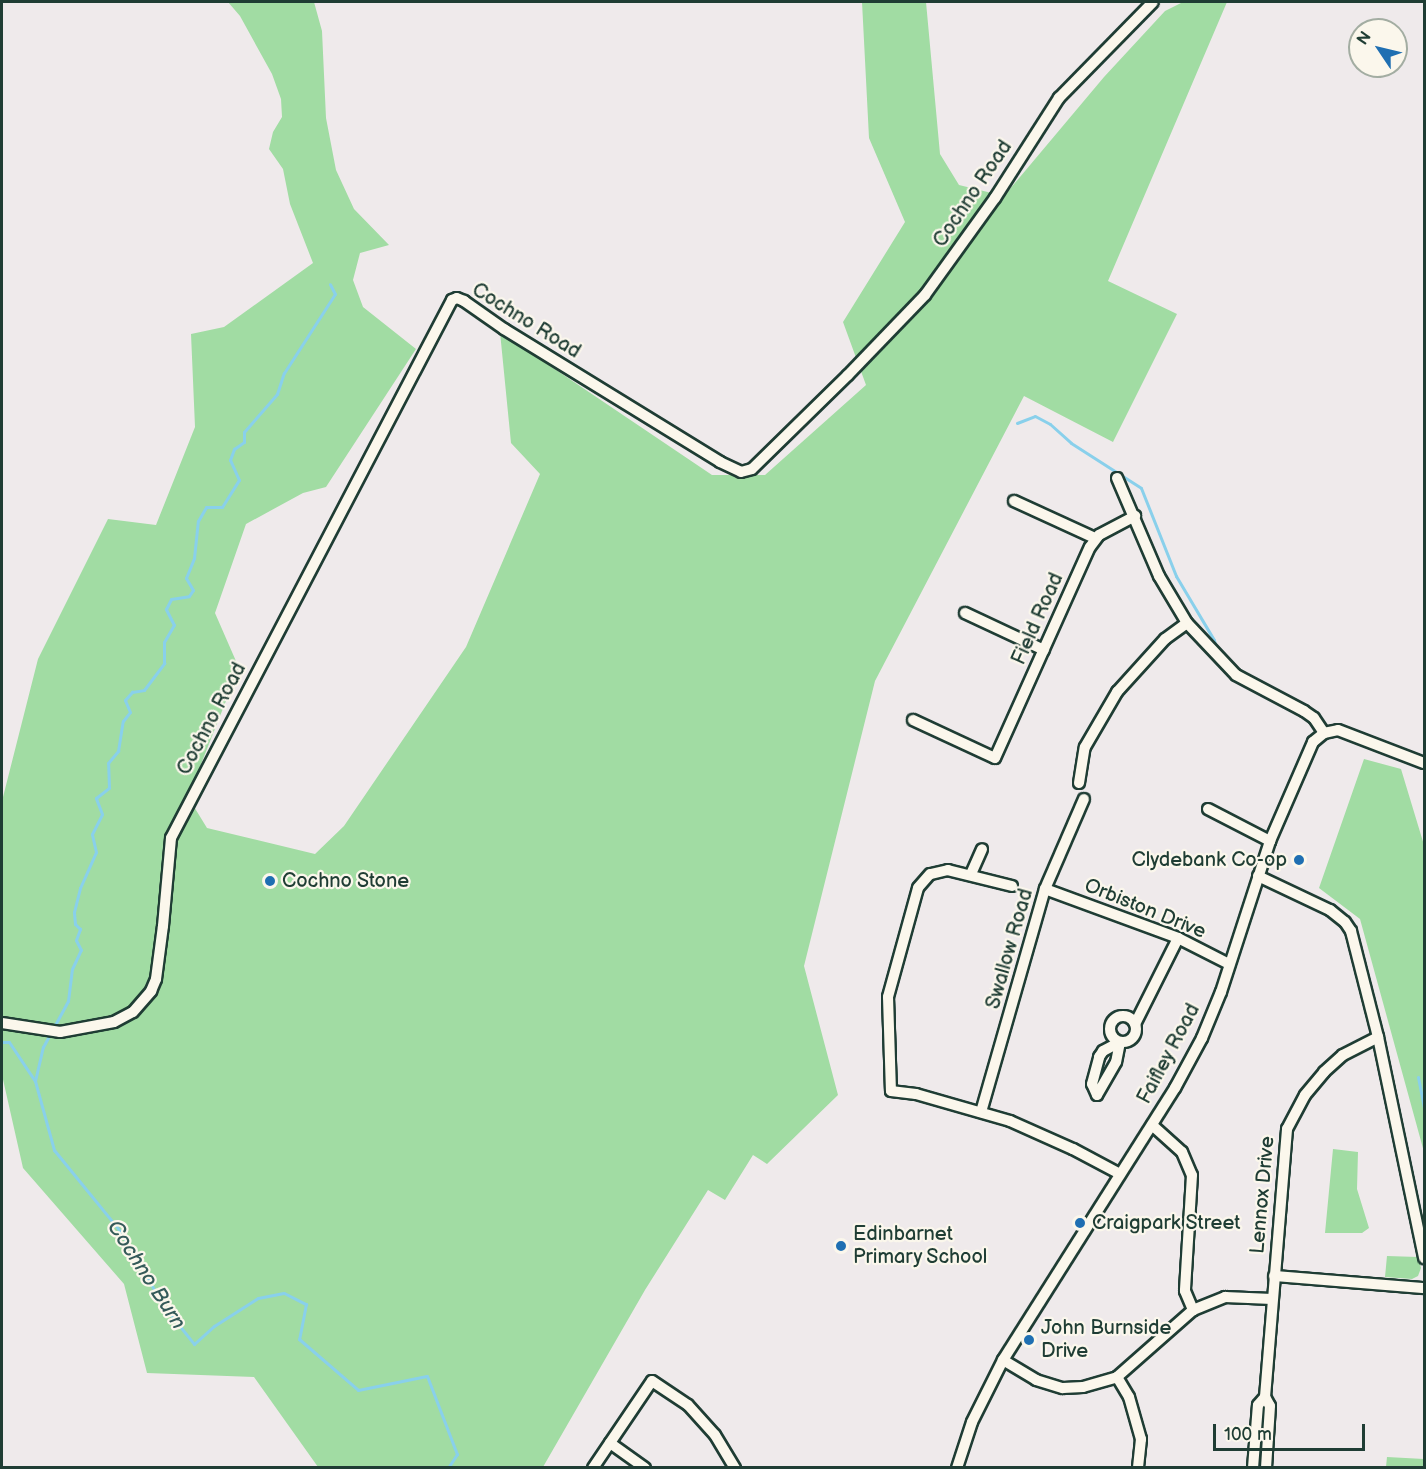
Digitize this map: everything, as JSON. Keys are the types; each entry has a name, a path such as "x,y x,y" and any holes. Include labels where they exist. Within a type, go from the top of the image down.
{"street":[{"name":"Cochno Road","path":"2,1023 57,1032 124,1019 152,991 156,979 163,926 171,838 452,300 457,298 464,301 504,329 720,462 741,472 752,469 848,375 925,295 995,198 1059,98 1154,2"},
{"path":"1117,478 1159,576 1187,623 1236,675 1304,711 1314,718 1324,733 1338,730 1351,733 1425,763"},
{"path":"1014,501 1095,538 1109,528 1135,516"},
{"name":"Field Road","path":"913,720 995,758 1095,538"},
{"path":"965,613 1044,650"},
{"path":"1078,783 1085,747 1117,692 1153,651 1187,623"},
{"name":"Faifley Road","path":"957,1467 972,1422 1003,1360 1152,1125 1202,1038 1270,840 1308,751 1313,742 1324,733"},
{"name":"Swallow Road","path":"981,1112 1045,889 1084,799"},
{"path":"1208,809 1270,840"},
{"path":"971,873 982,849"},
{"path":"1012,886 971,873 938,870 923,880 915,895 888,997 891,1091 916,1094 981,1112 1040,1134 1120,1174"},
{"path":"1258,876 1330,910 1345,922 1355,944 1378,1036 1425,1258"},
{"name":"Orbiston Drive","path":"1045,889 1178,938 1229,964"},
{"path":"1135,1024 1124,1016 1112,1022 1111,1034 1120,1042 1128,1041 1134,1036 1135,1024 1178,938"},
{"name":"Lennox Drive","path":"1266,1467 1270,1406 1265,1397 1287,1129 1305,1095 1324,1072 1343,1055 1378,1036"},
{"path":"1152,1125 1182,1152 1192,1174 1185,1291 1193,1310"},
{"path":"1274,1276 1425,1288"},
{"path":"1003,1360 1036,1380 1063,1388 1083,1387 1117,1377 1193,1310 1225,1297 1272,1299"},
{"path":"1117,1377 1129,1397 1141,1439 1138,1467"},
{"path":"593,1467 652,1381 688,1405 714,1435 735,1467"},
{"name":"Lennox Drive","path":"1253,1467 1258,1405 1265,1397"},
{"path":"610,1443 645,1467"}],"green space":[{"path":"228,2 314,2 322,31 326,118 336,170 354,209 389,245 360,253 353,280 363,307 416,349 326,487 303,493 246,524 215,613 239,668 188,797 207,828 315,854 344,826 466,647 540,474 511,443 500,332 712,475 765,475 866,385 843,322 905,222 869,138 862,2 926,2 940,154 959,185 1004,196 1104,77 1165,11 1183,2 1227,2 1108,281 1177,314 1113,442 1024,396 875,681 804,966 838,1095 767,1164 753,1155 725,1200 708,1190 645,1290 543,1467 318,1467 254,1377 147,1373 124,1284 23,1168 2,1075 2,801 38,659 108,519 156,525 195,427 191,334 224,327 313,263 290,204 283,169 269,149 273,132 282,117 281,99 272,74 240,16"},
{"path":"1364,759 1401,769 1424,845 1424,1152 1360,919 1319,888"},
{"path":"1333,1149 1358,1152 1357,1189 1369,1228 1362,1233 1325,1233"},
{"path":"1387,1256 1418,1257 1421,1268 1418,1276 1412,1279 1385,1277"},
{"path":"1387,1457 1424,1459 1424,1467 1386,1467"}],"waterway":[{"path":"35,1081 43,1047 68,1001 72,969 81,950 76,940 80,929 75,924 74,912 80,888 96,852 92,834 102,814 96,798 109,788 108,763 118,751 123,721 130,712 125,700 132,692 144,690 164,663 164,642 174,625 166,609 171,599 189,596 193,590 186,578 194,558 198,521 206,507 222,507 239,480 230,460 234,449 244,442 244,432 277,394 284,373 335,294 330,284"},
{"path":"1017,423 1035,416 1050,424 1071,443 1141,488 1176,576 1214,640 1216,648"},
{"name":"Cochno Burn","path":"2,1042 9,1042 35,1081 54,1150 120,1231 163,1305 194,1344 214,1326 258,1298 284,1293 306,1304 299,1339 358,1390 427,1376 457,1454 448,1468"},
{"path":"1418,1077 1424,1107"}],"place":[{"name":"Clydebank Co-op","path":"1299,860"},
{"name":"Cochno Stone","path":"270,881"},
{"name":"Craigpark Street","path":"1080,1223"},
{"name":"Edinbarnet Primary School","path":"841,1246"},
{"name":"John Burnside Drive","path":"1029,1340"}]}
